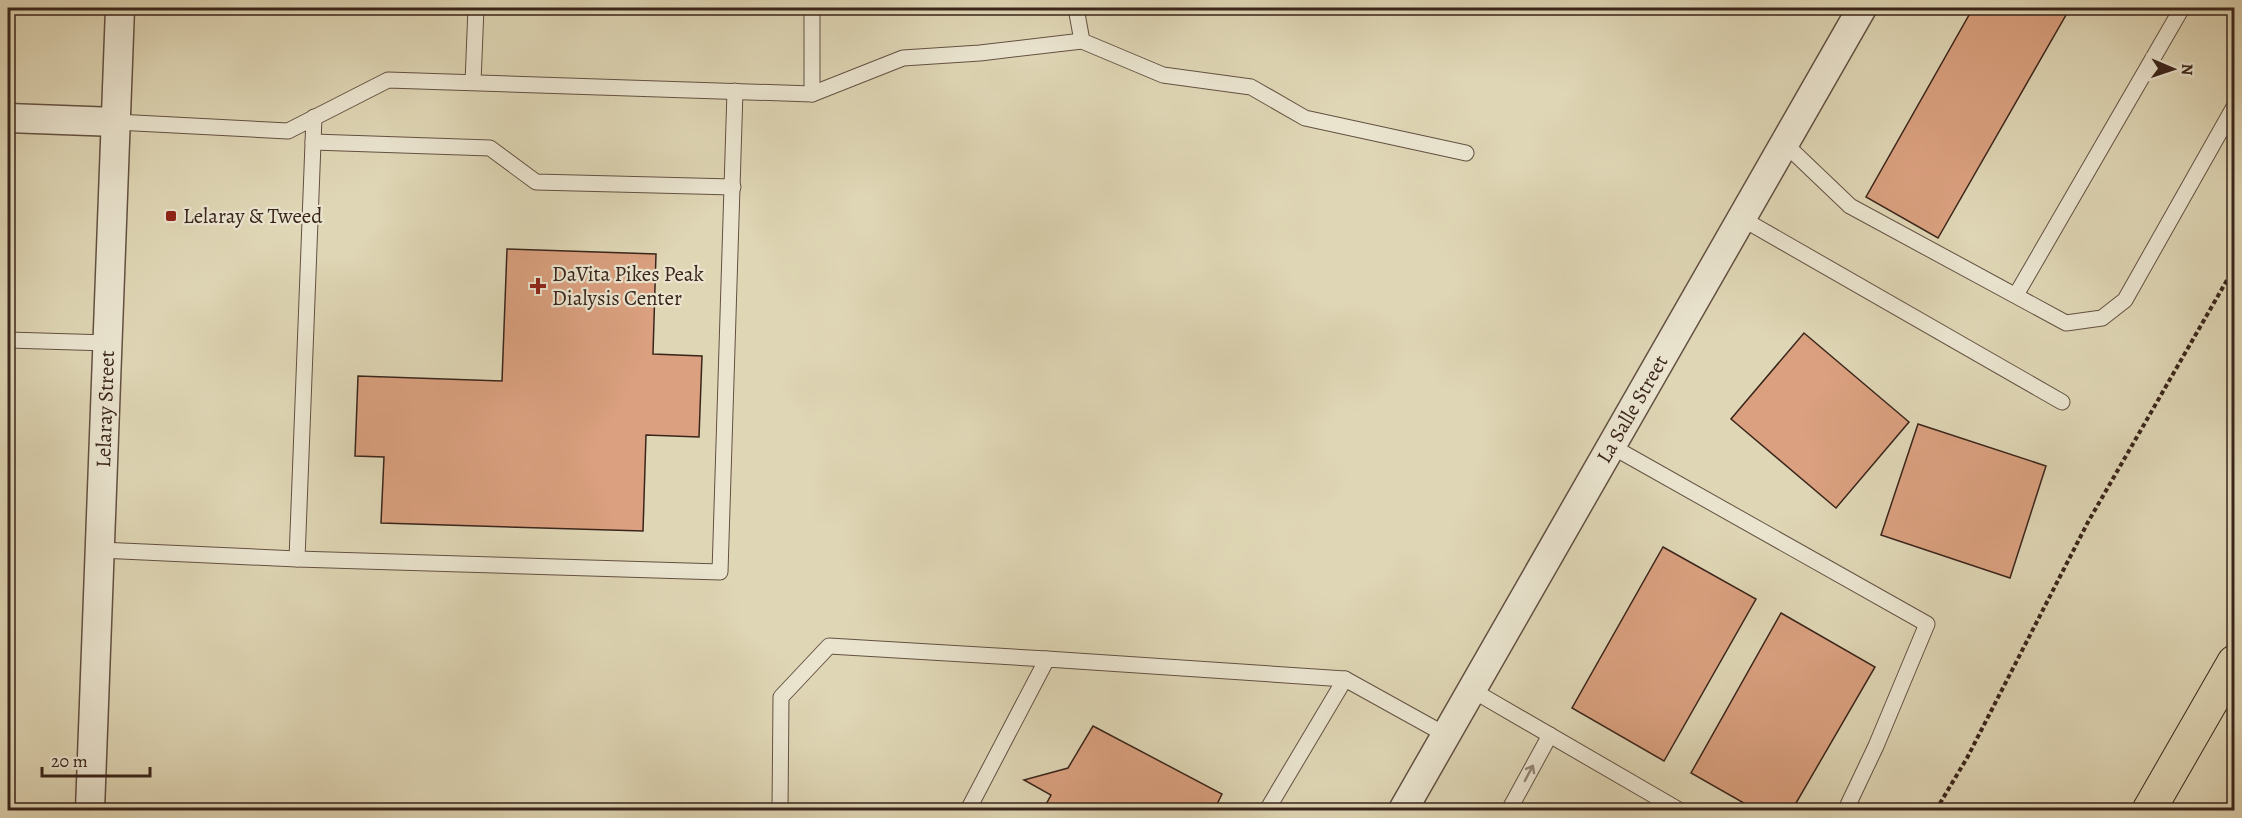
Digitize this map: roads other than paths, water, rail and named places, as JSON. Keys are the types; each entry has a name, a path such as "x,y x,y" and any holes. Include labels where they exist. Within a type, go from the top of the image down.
{"main road":[{"path":"2149,810 2235,662"}],"street":[{"name":"Lelaray Street","path":"90,810 120,8"},
{"name":"La Salle Street","path":"1402,810 1862,8"},
{"path":"8,118 116,122"}],"lane":[{"path":"473,82 476,8"},
{"path":"812,8 812,94"},
{"path":"1076,8 1082,42"},
{"path":"2016,295 2182,8"},
{"path":"116,122 288,131 388,80 812,94 903,58 980,54 1082,42 1163,75 1251,87 1305,118 1466,153"},
{"path":"100,550 297,559 720,572 735,91"},
{"path":"1784,143 1850,206 2067,322 2102,318 2125,300 2235,107"},
{"path":"297,559 314,117"},
{"path":"313,141 490,148 536,182 733,187"},
{"path":"1741,218 2062,402"},
{"path":"8,340 108,343"},
{"path":"1611,446 1928,624 1848,805"},
{"path":"780,810 781,697 830,646 1345,679 1446,735"},
{"path":"968,810 1047,659"},
{"path":"1267,810 1345,679"},
{"path":"1472,690 1679,810"},
{"path":"1509,810 1550,735"}],"place":[{"name":"Lelaray & Tweed","path":"171,216"},
{"name":"DaVita Pikes Peak Dialysis Center","path":"538,286"}]}
